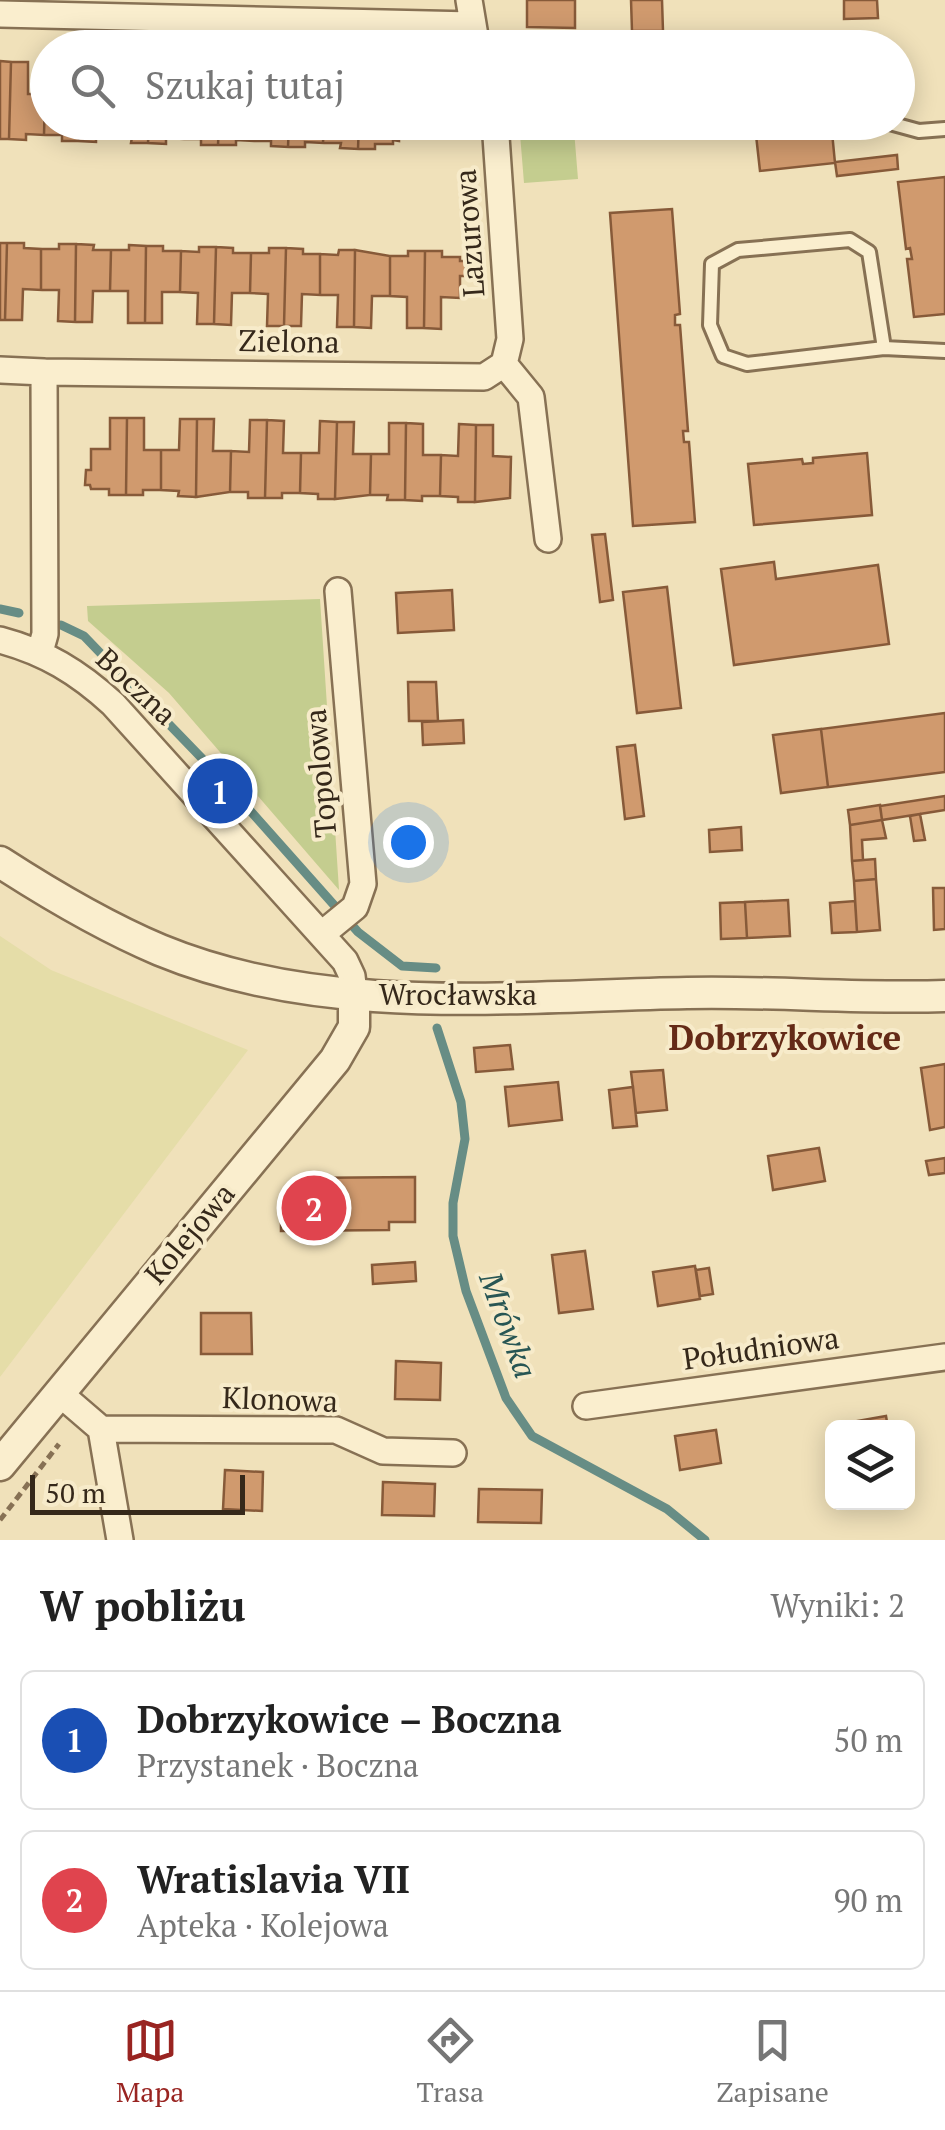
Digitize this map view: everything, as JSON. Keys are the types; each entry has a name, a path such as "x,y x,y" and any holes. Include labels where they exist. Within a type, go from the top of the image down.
{"street":[{"path":"0,14 473,24"},
{"name":"Lazurowa","path":"496,140 507,352"},
{"path":"507,352 531,398 548,539"},
{"name":"Zielona","path":"0,370 484,377 507,352"},
{"path":"40,652 45,634 44,372"},
{"name":"Topolowa","path":"338,590 363,884 338,922"},
{"name":"Boczna","path":"0,640 40,652 72,670 338,922 354,994"},
{"name":"Wrocławska","path":"0,862 91,917 163,951 289,986 354,994 460,998 694,993 945,996"},
{"name":"Kolejowa","path":"0,1465 334,1060 354,1027 354,994"},
{"name":"Południowa","path":"586,1406 945,1356"},
{"path":"58,1392 92,1421 120,1540"},
{"name":"Klonowa","path":"92,1421 336,1430 384,1451 453,1453"}],"lane":[{"path":"915,130 945,129"},
{"path":"884,348 869,252 850,240 738,250 712,264 710,325 722,356 747,364 884,348 945,350"}],"path":[{"path":"0,1520 92,1421"}],"shaded area":[{"path":"0,936 51,970 248,1050 0,1377"}],"green space":[{"path":"520,140 575,140 578,179 524,183"},
{"path":"320,599 339,890 169,693 88,621 87,606"}],"building":[{"path":"527,0 575,0 575,28 527,27"},
{"path":"631,0 662,0 663,30 632,30"},
{"path":"844,0 877,0 878,18 844,19"},
{"path":"0,61 11,62 9,139 0,139"},
{"path":"11,62 28,62 30,134 26,134 26,140 9,139"},
{"path":"148,140 166,140 166,144"},
{"path":"201,140 218,140 218,145 201,145"},
{"path":"218,140 236,140 236,145 218,145"},
{"path":"288,140 288,147 271,146 271,141 253,141"},
{"path":"288,140 323,140 305,142 305,147 288,147"},
{"path":"358,140 358,149 340,148 341,143 323,143"},
{"path":"358,140 393,140 393,144 375,144 375,149 358,149"},
{"path":"757,140 833,140 835,163 760,171"},
{"path":"897,155 898,169 837,176 835,162"},
{"path":"945,177 945,314 914,317 907,259 912,259 910,248 906,249 898,182"},
{"path":"672,209 680,314 675,315 675,325 680,325 688,431 683,431 684,442 689,442 695,522 633,526 610,213"},
{"path":"0,243 7,243 5,320 0,320"},
{"path":"7,243 41,249 41,290 23,289 22,320 5,320"},
{"path":"59,244 76,244 75,322 58,321 59,290 41,290 41,249 59,249"},
{"path":"76,244 94,245 93,250 111,250 110,291 93,291 92,322 75,322"},
{"path":"129,245 146,246 145,323 128,323 128,291 110,291 111,250 129,250"},
{"path":"146,246 181,251 180,292 162,292 162,323 145,323"},
{"path":"199,247 216,247 214,324 197,324 198,293 180,292 181,251 199,252"},
{"path":"216,247 233,248 233,253 251,253 250,293 232,293 231,325 214,324"},
{"path":"269,248 286,248 284,326 267,326 268,294 250,293 251,253 269,253"},
{"path":"286,248 320,254 320,295 302,294 301,326 284,326"},
{"path":"339,250 355,250 354,327 337,327 338,295 320,295 320,254 338,255"},
{"path":"355,250 390,256 390,296 372,296 371,328 354,327"},
{"path":"408,251 425,251 424,328 407,328 407,297 390,296 390,256 408,256"},
{"path":"425,251 442,251 442,257 466,261 465,276 460,276 460,298 441,297 441,329 424,328"},
{"path":"110,418 127,418 126,495 109,495 109,489 85,485 86,470 91,470 91,449 110,449"},
{"path":"127,418 144,418 144,450 161,450 161,490 126,495"},
{"path":"180,419 197,419 196,497 161,490 161,450 179,450"},
{"path":"197,419 214,419 213,451 231,451 230,492 196,497"},
{"path":"250,420 267,420 265,498 248,498 248,492 230,492 231,451 249,452"},
{"path":"267,420 284,421 283,453 301,453 300,493 265,498"},
{"path":"320,421 337,422 335,499 300,493 301,453 319,453"},
{"path":"337,422 354,422 353,454 371,454 370,495 335,499"},
{"path":"389,423 406,423 405,500 370,495 371,454 389,454"},
{"path":"406,423 423,424 423,455 441,455 440,496 405,500"},
{"path":"459,424 476,425 475,502 440,496 441,455 458,456"},
{"path":"476,425 493,425 493,456 511,457 510,498 475,502"},
{"path":"867,453 872,515 754,525 748,464 802,459 803,464 813,463 813,458"},
{"path":"605,534 613,600 600,602 592,535"},
{"path":"774,562 776,579 878,565 889,644 734,665 721,569"},
{"path":"667,587 681,708 637,713 623,592"},
{"path":"452,590 454,630 398,633 396,593"},
{"path":"408,682 436,682 438,721 409,721"},
{"path":"945,713 945,772 828,787 821,729"},
{"path":"463,720 464,743 423,745 422,722"},
{"path":"821,729 828,787 781,793 773,735"},
{"path":"635,745 644,816 625,819 617,747"},
{"path":"945,796 945,810 882,820 880,806"},
{"path":"880,805 882,820 850,825 848,810"},
{"path":"920,814 925,840 914,841 910,816"},
{"path":"882,820 886,838 862,840 863,860 852,861 850,825"},
{"path":"741,827 742,850 710,852 709,830"},
{"path":"875,859 876,879 854,881 852,861"},
{"path":"876,879 880,930 857,932 854,881"},
{"path":"933,888 945,888 945,929 934,930"},
{"path":"788,900 790,936 747,938 745,902"},
{"path":"855,901 857,932 832,933 830,903"},
{"path":"745,902 747,938 721,939 720,903"},
{"path":"510,1045 513,1069 476,1072 474,1048"},
{"path":"945,1064 945,1127 930,1130 921,1068"},
{"path":"663,1070 667,1110 636,1113 631,1072"},
{"path":"558,1082 562,1120 509,1126 505,1087"},
{"path":"633,1087 637,1126 613,1128 609,1090"},
{"path":"819,1148 825,1181 773,1190 768,1156"},
{"path":"945,1158 945,1173 929,1175 926,1161"},
{"path":"415,1177 415,1222 389,1222 389,1230 281,1231 281,1197 298,1196 298,1178"},
{"path":"585,1251 593,1309 559,1313 552,1255"},
{"path":"415,1262 416,1281 373,1284 372,1265"},
{"path":"695,1266 700,1299 658,1306 653,1272"},
{"path":"709,1268 713,1294 700,1296 696,1270"},
{"path":"201,1313 251,1313 252,1354 201,1354"},
{"path":"396,1361 441,1363 440,1400 395,1399"},
{"path":"716,1430 721,1463 680,1470 675,1436"},
{"path":"225,1470 263,1472 262,1511 223,1509"},
{"path":"383,1482 435,1484 434,1516 382,1515"},
{"path":"479,1489 542,1490 541,1523 478,1522"}],"waterway":[{"name":"Mrówka","path":"0,609 19,613"},
{"name":"Mrówka","path":"61,625 84,636 221,778 358,932 402,966 436,968"},
{"name":"Mrówka","path":"437,1028 461,1102 465,1139 453,1203 453,1236 466,1291 506,1398 532,1436 667,1509 705,1540"}],"place":[{"name":"Dobrzykowice – Boczna","path":"220,791"},
{"name":"Wratislavia VII","path":"314,1208"}],"district":[{"name":"Dobrzykowice","path":"785,1038"}]}
